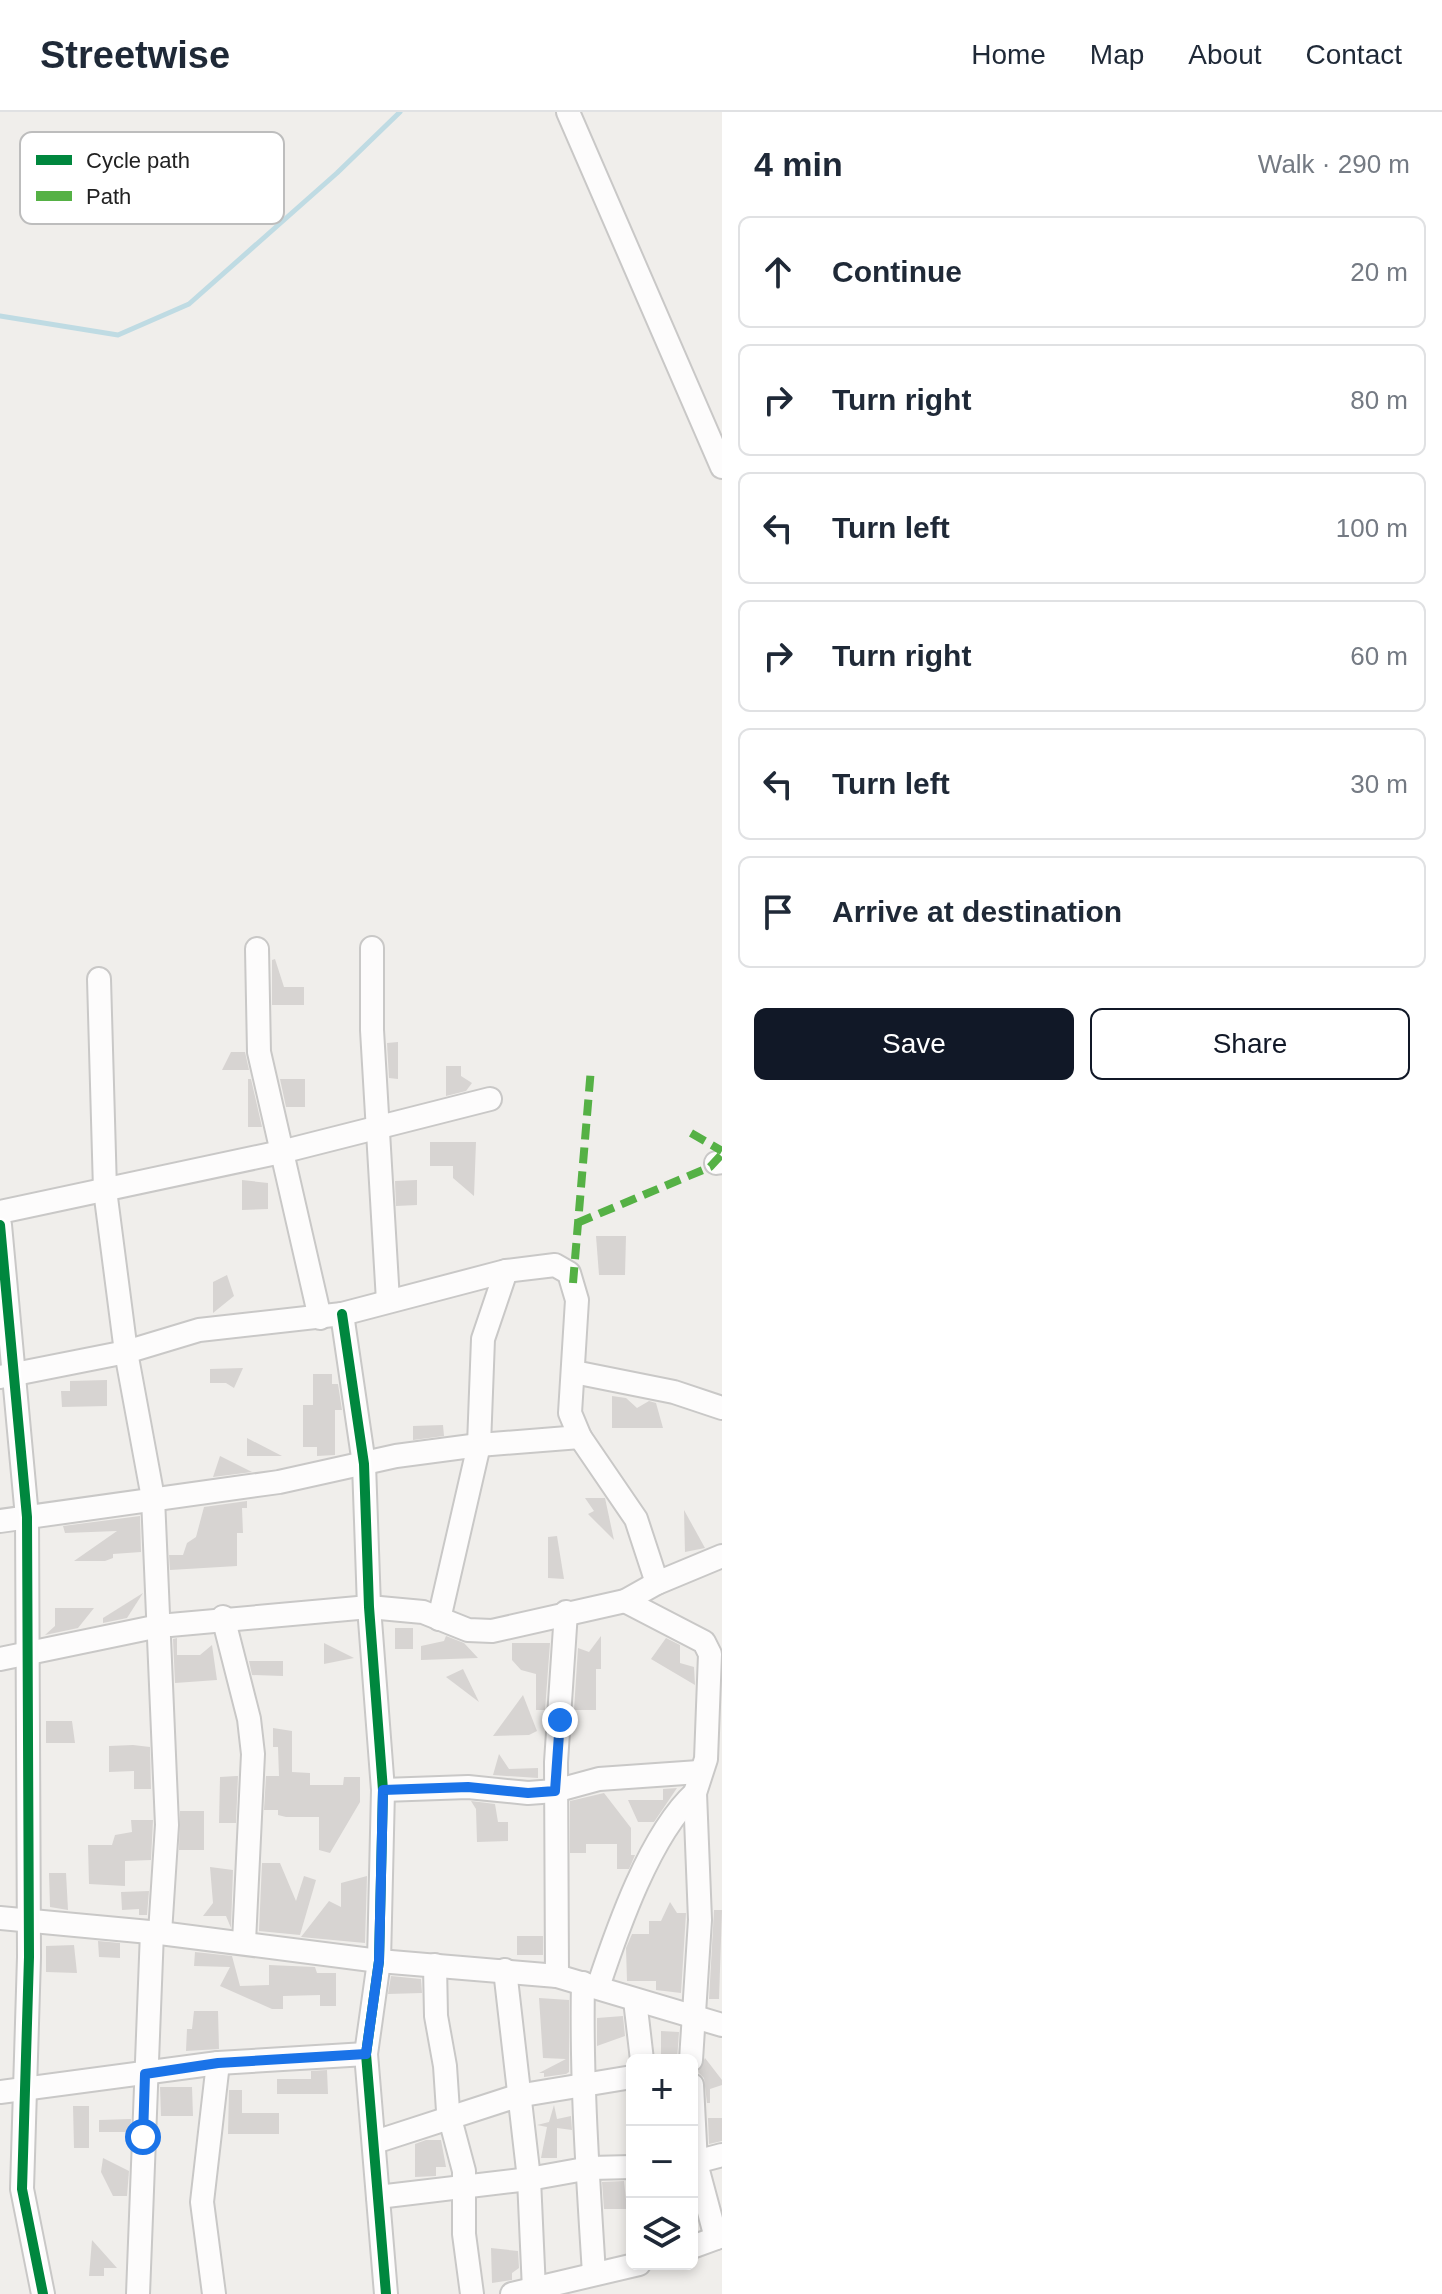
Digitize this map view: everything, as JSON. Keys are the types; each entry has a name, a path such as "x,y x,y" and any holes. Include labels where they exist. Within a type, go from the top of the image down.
{"street":[{"path":"568,112 722,467"},
{"path":"372,948 372,1030 388,1301"},
{"path":"257,949 259,1052 281,1152 331,1316 364,1464 369,1607 383,1790 379,1961 366,2054 386,2294"},
{"path":"99,979 105,1190 126,1352 153,1498 167,1825 145,2074 138,2294"},
{"path":"0,1212 281,1152 490,1099"},
{"path":"0,1225 6,1376 27,1517 29,1957 22,2189 43,2294"},
{"path":"6,1376 126,1352 199,1330 331,1316 506,1271 555,1265 569,1273 577,1300 570,1413 580,1437 636,1519 657,1583"},
{"path":"439,1619 479,1445 483,1339 506,1271"},
{"path":"574,1372 674,1392 722,1408"},
{"path":"0,1521 279,1482 479,1445 580,1437"},
{"path":"0,1659 159,1626 223,1617 369,1607 423,1612 468,1630 492,1631 625,1601 657,1583 722,1556"},
{"path":"625,1601 694,1636 709,1647 700,1920 691,2054"},
{"path":"557,1976 555,1791 566,1612"},
{"path":"223,1617 249,1719 253,1754 244,1942"},
{"path":"383,1790 468,1787 528,1793 555,1791 599,1779 706,1769"},
{"path":"594,2274 590,2168 581,2088 590,1985 658,1841 706,1769"},
{"path":"0,1918 27,1923 156,1932 379,1961 557,1976 722,2025"},
{"path":"435,1965 436,2016 464,2187 464,2234 472,2294"},
{"path":"505,1970 517,2096 529,2179 523,2292 626,2267"},
{"path":"635,2000 641,2054"},
{"path":"0,2092 23,2086 218,2063 366,2054"},
{"path":"214,2294 202,2202 218,2063"},
{"path":"375,2142 517,2096 626,2078"},
{"path":"698,2162 722,2155"},
{"path":"378,2197 529,2179 590,2168 626,2167"},
{"path":"698,2175 719,2237 698,2245"}],"building":[{"path":"275,959 284,987 304,987 304,1005 272,1005 272,960"},
{"path":"398,1042 398,1079 389,1078 387,1043"},
{"path":"231,1052 245,1052 249,1070 222,1070"},
{"path":"446,1066 461,1066 461,1076 472,1083 466,1091 446,1096"},
{"path":"248,1079 251,1079 262,1127 248,1127"},
{"path":"280,1079 305,1079 305,1107 286,1107"},
{"path":"430,1142 476,1142 474,1196 453,1178 453,1166 430,1166"},
{"path":"242,1180 268,1183 268,1209 242,1210"},
{"path":"417,1180 417,1205 396,1206 395,1181"},
{"path":"596,1236 626,1236 625,1275 599,1275"},
{"path":"227,1275 234,1296 213,1313 213,1282"},
{"path":"243,1368 234,1388 226,1383 210,1383 210,1369"},
{"path":"313,1374 332,1374 332,1384 338,1384 342,1410 335,1410 335,1455 317,1456 317,1447 303,1447 303,1405 313,1405"},
{"path":"107,1380 107,1406 62,1407 61,1391 70,1391 70,1381"},
{"path":"612,1396 626,1398 637,1408 649,1401 656,1403 663,1428 612,1428"},
{"path":"443,1425 444,1436 413,1440 413,1426"},
{"path":"247,1438 282,1456 247,1456"},
{"path":"220,1456 252,1472 213,1477"},
{"path":"585,1498 605,1498 614,1540 588,1514 594,1511"},
{"path":"247,1501 247,1508 242,1508 243,1533 237,1533 237,1566 170,1570 169,1555 183,1555 187,1543 196,1537 204,1507"},
{"path":"684,1510 705,1548 685,1552"},
{"path":"140,1516 141,1552 113,1554 113,1558 105,1561 74,1561 117,1531 65,1533 63,1526"},
{"path":"557,1536 564,1579 548,1578 548,1537"},
{"path":"143,1593 127,1618 103,1623 103,1618"},
{"path":"55,1608 94,1608 78,1628 45,1635 55,1626"},
{"path":"395,1628 413,1628 413,1649 395,1649"},
{"path":"446,1636 464,1643 478,1658 421,1660 421,1646 444,1641"},
{"path":"601,1636 601,1669 596,1669 596,1710 574,1710 578,1648 589,1652"},
{"path":"177,1638 177,1655 200,1655 212,1645 217,1680 175,1683 173,1639"},
{"path":"666,1638 680,1645 680,1663 694,1667 695,1685 651,1659"},
{"path":"324,1643 354,1658 324,1664"},
{"path":"512,1643 550,1643 545,1710 536,1710 536,1674 521,1670 512,1660"},
{"path":"249,1661 283,1661 283,1676 252,1675"},
{"path":"463,1669 479,1702 446,1677"},
{"path":"523,1695 537,1731 529,1735 493,1736"},
{"path":"46,1721 72,1721 75,1743 46,1743"},
{"path":"273,1728 292,1731 292,1772 310,1773 310,1785 343,1785 344,1777 360,1777 360,1802 330,1853 319,1850 319,1817 286,1817 278,1815 278,1810 264,1810 266,1776 279,1776 278,1747 273,1747"},
{"path":"109,1746 150,1747 151,1789 134,1789 134,1771 109,1772"},
{"path":"499,1754 509,1769 538,1768 538,1778 493,1775"},
{"path":"238,1776 236,1823 219,1823 220,1777"},
{"path":"677,1788 654,1822 638,1822 628,1800 663,1800 663,1789"},
{"path":"604,1793 631,1828 631,1855 635,1855 629,1869 617,1869 617,1844 586,1844 586,1853 570,1853 570,1801"},
{"path":"471,1801 495,1804 498,1822 508,1822 508,1841 477,1842 476,1809"},
{"path":"180,1811 204,1811 204,1850 179,1850"},
{"path":"131,1820 153,1820 151,1860 125,1861 125,1886 89,1884 88,1845 112,1845 115,1835 132,1832"},
{"path":"262,1863 280,1863 296,1901 304,1876 316,1880 300,1935 259,1931"},
{"path":"210,1867 233,1870 231,1928 226,1916 203,1916 213,1903"},
{"path":"49,1873 66,1873 68,1910 50,1907"},
{"path":"367,1876 365,1943 301,1937 329,1901 341,1907 341,1883"},
{"path":"149,1891 147,1915 139,1915 139,1909 122,1910 121,1892"},
{"path":"670,1902 677,1913 686,1913 681,1993 656,1990 656,1981 627,1981 626,1948 632,1934 649,1934 649,1921 661,1921"},
{"path":"714,1910 722,1910 719,1999 709,1999"},
{"path":"517,1936 543,1936 543,1955 517,1955"},
{"path":"98,1941 120,1943 120,1958 99,1957"},
{"path":"74,1945 77,1973 46,1972 46,1946"},
{"path":"195,1952 232,1956 240,1986 269,1985 269,1965 315,1967 317,1973 336,1973 336,2006 320,2006 320,1995 283,1996 283,2009 272,2009 220,1986 230,1967 194,1966"},
{"path":"391,1976 421,1979 422,1993 388,1994"},
{"path":"539,1998 569,2000 569,2072 566,2074 544,2077 544,2073 539,2073 566,2059 543,2058"},
{"path":"194,2011 218,2011 219,2049 186,2051 187,2029 192,2029"},
{"path":"623,2016 625,2036 597,2046 597,2018"},
{"path":"661,2031 679,2032 677,2054 661,2054"},
{"path":"705,2058 722,2080 722,2085 710,2089 710,2103 707,2103 704,2078 698,2072"},
{"path":"327,2070 328,2094 277,2094 277,2079 311,2079 311,2071"},
{"path":"160,2087 192,2087 193,2116 161,2116"},
{"path":"229,2090 242,2090 242,2113 279,2113 279,2134 228,2134"},
{"path":"554,2105 557,2119 571,2116 572,2130 557,2128 557,2158 541,2158 547,2127 537,2125 549,2122"},
{"path":"73,2106 89,2106 89,2148 74,2148"},
{"path":"708,2118 722,2118 722,2141 709,2144"},
{"path":"131,2119 130,2132 99,2132 99,2120"},
{"path":"441,2140 446,2167 436,2167 436,2176 415,2177 415,2144"},
{"path":"103,2158 129,2171 127,2196 113,2196 101,2172"},
{"path":"624,2181 626,2209 604,2209 602,2182"},
{"path":"92,2240 117,2268 104,2268 104,2276 89,2276"},
{"path":"491,2248 518,2251 519,2268 512,2273 512,2280 492,2283"}],"waterway":[{"path":"284,220 400,112"},
{"path":"0,316 118,335 189,304 279,224"}],"marked path":[{"path":"573,1283 591,1068"},
{"path":"691,1133 722,1151"},
{"path":"577,1223 710,1167 722,1154"}],"cycle path":[{"path":"0,1225 27,1517 29,1957 22,2189 43,2294"},
{"path":"342,1314 364,1464 369,1607 383,1790 379,1961 366,2054 386,2294"}],"route":[{"path":"143,2137 145,2074 218,2063 366,2054 379,1961 383,1790 468,1787 528,1793 555,1791 560,1720"}]}
